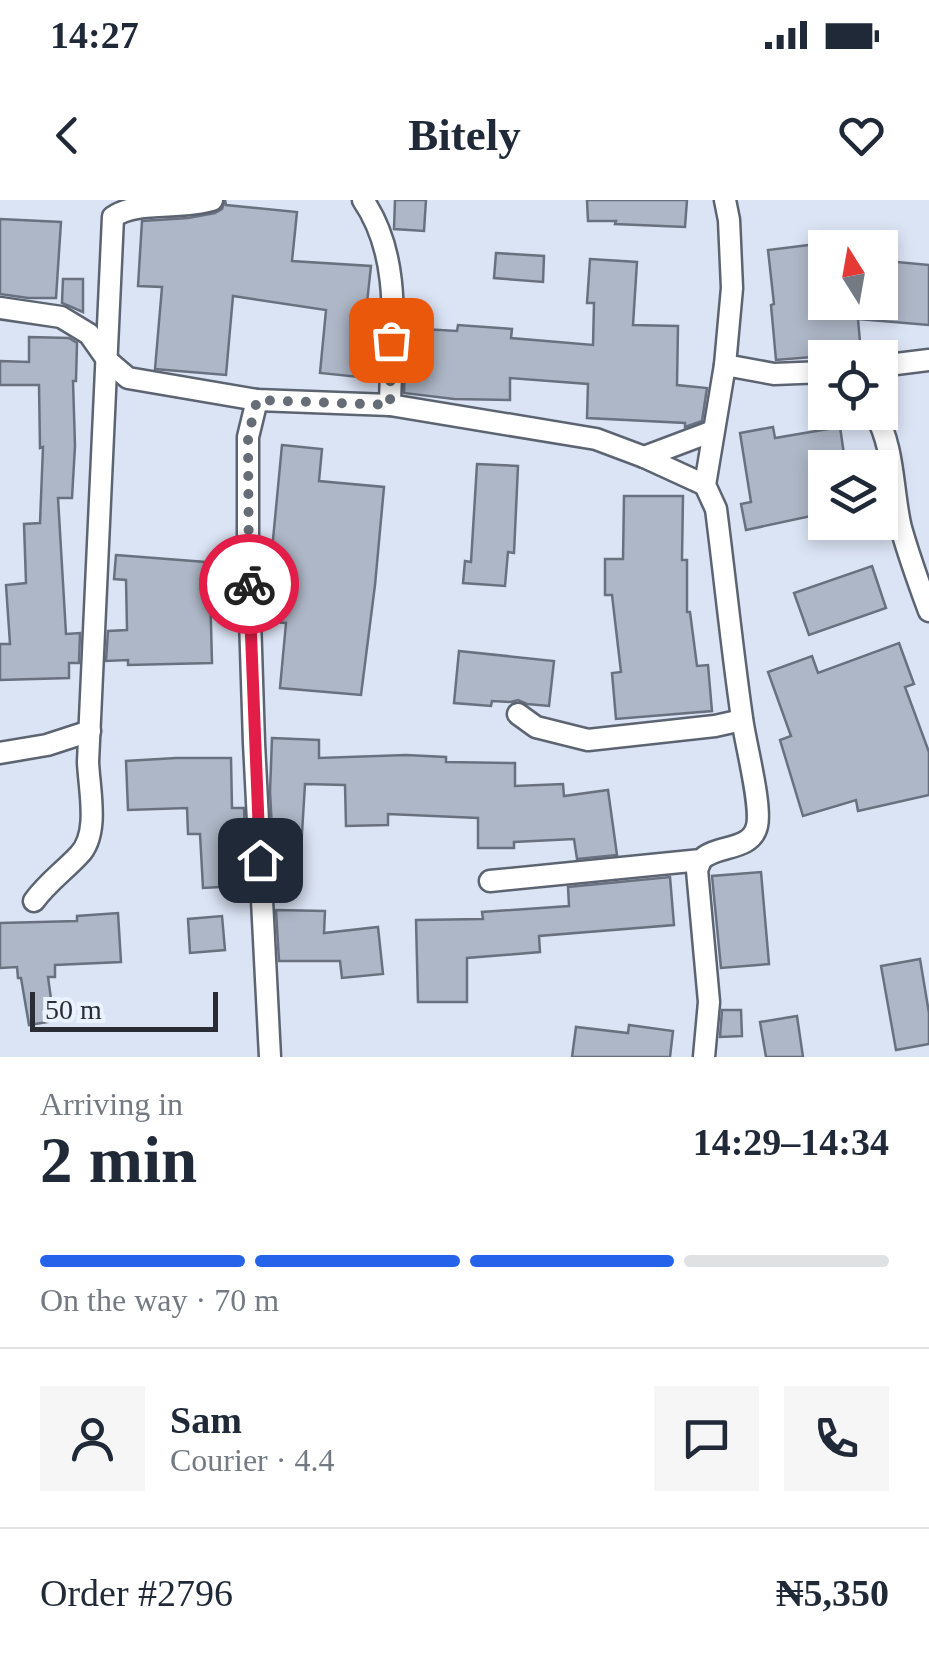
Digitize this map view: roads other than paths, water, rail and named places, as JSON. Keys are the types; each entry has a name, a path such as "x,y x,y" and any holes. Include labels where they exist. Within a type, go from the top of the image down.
{"street":[{"path":"34,901 82,852 90,838 88,762 113,217 122,207 134,203 200,204 212,200"},
{"path":"363,200 374,216 392,276 390,405"},
{"path":"704,1057 708,1002 697,870 708,853 749,840 758,827 716,509 705,485 725,365 732,288 725,200"},
{"path":"0,308 61,316 89,334 108,361 128,378 257,400 390,405 596,439 705,485"},
{"path":"898,364 929,360"},
{"path":"725,365 774,374 808,373"},
{"path":"257,400 248,437 248,556 270,1057"},
{"path":"882,430 900,526 929,611"},
{"path":"644,457 714,432"},
{"path":"518,714 536,728 588,740 742,720"},
{"path":"0,754 90,732"},
{"path":"490,881 701,860"}]}
